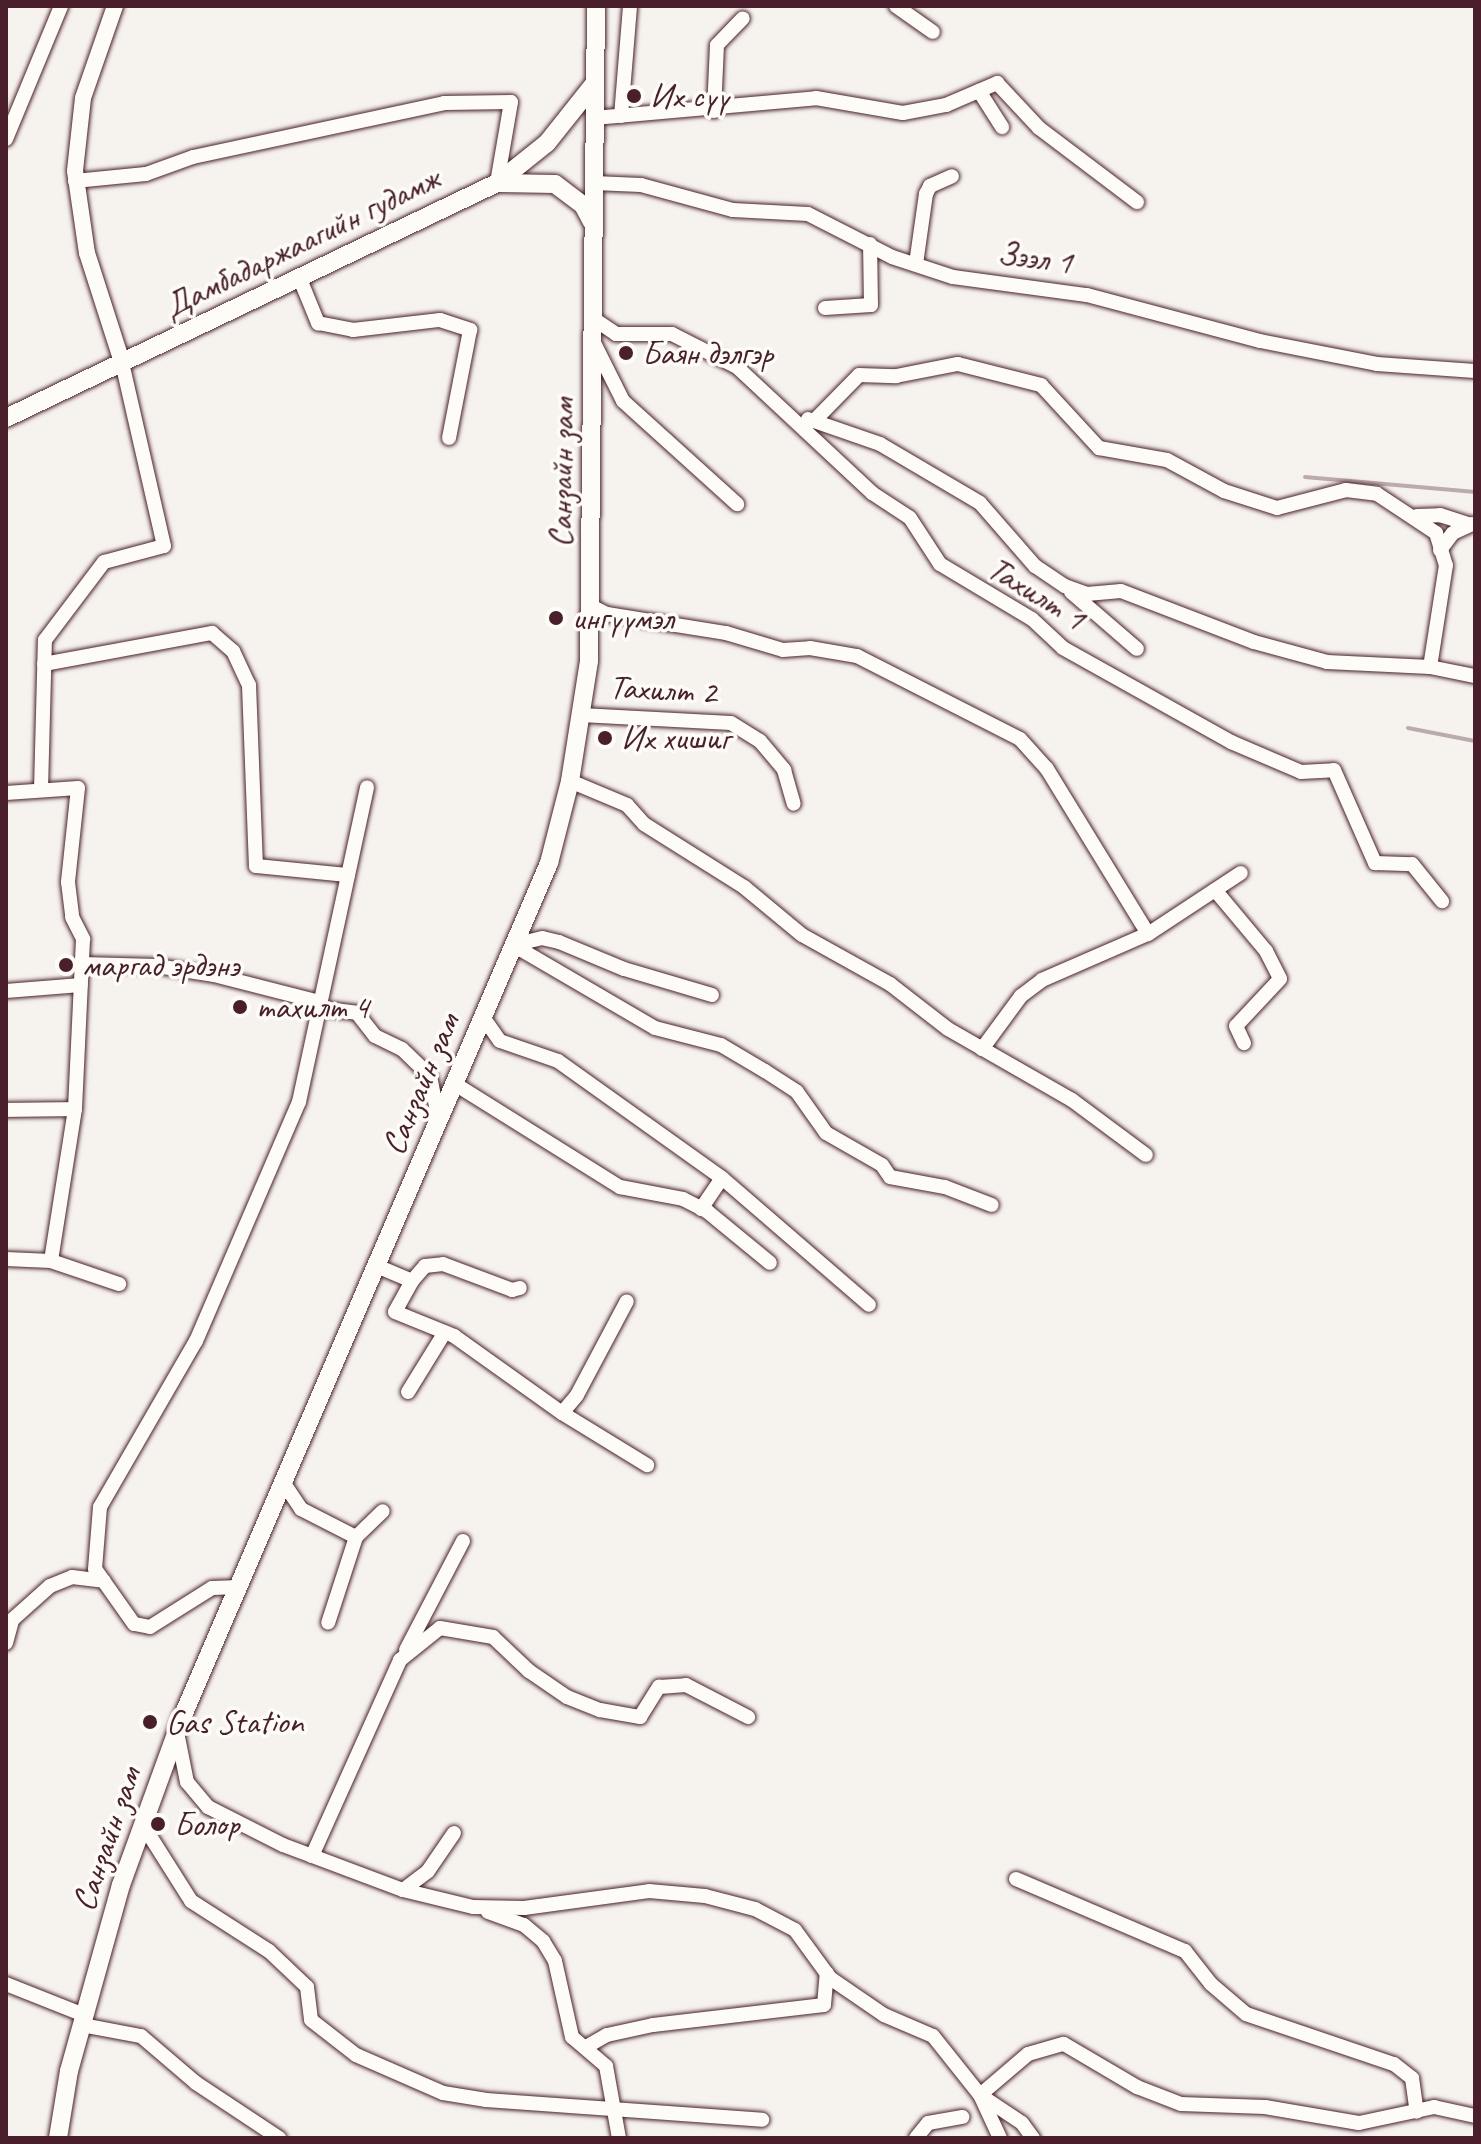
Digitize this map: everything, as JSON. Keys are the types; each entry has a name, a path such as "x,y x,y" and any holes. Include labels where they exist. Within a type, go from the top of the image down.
{"main road":[{"name":"Санзайн зам","path":"58,2138 83,2020 143,1825 177,1732 379,1267 549,863 570,781 581,715 591,606 596,6"},
{"name":"Дамбадаржаагийн гудамж","path":"6,418 497,183 547,143 594,84"},
{"path":"497,183 555,184 583,205 594,224"}],"street":[{"path":"6,139 61,6"},
{"path":"41,790 45,640 104,562 164,546 122,362 87,253 75,181 83,98 115,6"},
{"path":"621,116 630,6"},
{"path":"896,6 933,32"},
{"path":"714,111 717,45 743,18"},
{"path":"594,118 714,111 816,98 903,113 946,105 997,83 1039,128 1137,202"},
{"path":"979,91 1002,127"},
{"path":"75,181 146,174 193,157 444,103 511,102 497,183"},
{"path":"916,264 926,194 930,186 952,176"},
{"name":"Зээл 1","path":"594,183 641,185 733,210 808,214 916,264 953,277 1087,295 1260,341 1377,364 1475,371"},
{"path":"825,308 871,305 870,244"},
{"path":"300,279 318,323 353,330 440,320 470,330 449,438"},
{"name":"Тахилт 1","path":"594,319 616,334 672,334 737,367 872,493 910,518 940,564 1032,619 1063,648 1231,742 1301,772 1334,770 1375,863 1412,864 1442,901"},
{"path":"594,342 623,401 737,504"},
{"path":"814,421 859,375 896,376 958,364 1041,385 1099,448 1167,460 1224,491 1277,508 1346,490 1377,494 1417,516 1436,533 1446,565 1430,667"},
{"path":"792,416 880,444 980,503 1035,566 1065,586 1137,649"},
{"path":"1417,516 1440,515 1471,524"},
{"path":"1440,550 1471,524"},
{"path":"1065,586 1087,594 1136,595 1254,642 1327,662 1430,667 1475,676"},
{"path":"591,606 607,614 726,633 783,650 810,648 857,656 1020,739 1047,769 1148,934"},
{"path":"44,664 212,633 233,651 249,685 256,866 348,875"},
{"name":"Тахилт 2","path":"581,715 731,723 760,741 784,770 794,804"},
{"path":"570,781 627,805 644,824 744,887 802,935 890,984 982,1049 1072,1100 1146,1155"},
{"path":"240,1587 212,1588 150,1627 134,1624 95,1569 100,1507 196,1341 273,1170 299,1102 367,787"},
{"path":"6,793 78,788 68,882 72,917 83,939 75,1109 51,1261"},
{"path":"982,1049 1021,996 1042,980 1148,934 1241,873"},
{"path":"1215,890 1266,951 1280,979 1236,1026 1244,1043"},
{"path":"513,945 542,938 559,942 624,969 712,995"},
{"path":"513,945 655,1028 721,1045 765,1071 797,1092 826,1133 882,1165 890,1177 957,1190 992,1205"},
{"path":"82,964 157,966 214,975 357,1013 375,1036 411,1058 430,1076 439,1121"},
{"path":"6,991 81,985"},
{"path":"483,1017 500,1041 558,1061 722,1178 869,1305"},
{"path":"455,1084 620,1187 664,1194 701,1209 770,1263"},
{"path":"6,1110 75,1109"},
{"path":"701,1209 722,1178"},
{"path":"6,1259 51,1261 119,1284"},
{"path":"520,1288 512,1290 443,1264 425,1266 412,1281 395,1312 445,1332 562,1413 647,1465"},
{"path":"379,1267 412,1281"},
{"path":"562,1413 577,1395 627,1301"},
{"path":"408,1392 445,1332"},
{"path":"285,1485 301,1509 356,1537"},
{"path":"328,1623 356,1537 383,1511"},
{"path":"312,1856 400,1660 463,1541"},
{"path":"6,1643 12,1620 50,1586 72,1577 104,1581"},
{"path":"400,1660 440,1628 462,1628 493,1637 529,1671 567,1697 600,1710 640,1717 659,1687 686,1685 748,1717"},
{"path":"177,1732 187,1782 208,1807 312,1856 403,1890 473,1907 524,1925 543,1941 555,1961 572,2037 606,2066 619,2138"},
{"path":"143,1825 191,1901 269,1951 307,1987 311,2020 356,2055 443,2093 615,2110 762,2120"},
{"path":"403,1890 428,1871 454,1833"},
{"path":"1016,1879 1185,1951 1211,1984 1246,2014 1394,2064 1412,2078 1417,2112"},
{"path":"473,1907 524,1908 649,1891 705,1896 755,1909 795,1930 827,1973 884,2015 933,2036 980,2095 1000,2138"},
{"path":"586,2047 607,2035 653,2025 824,2005 827,1973"},
{"path":"6,1984 83,2020 141,2036 196,2083 279,2138"},
{"path":"980,2095 1028,2054 1064,2044 1137,2087 1181,2104 1265,2107 1359,2123 1434,2107 1475,2116"},
{"path":"980,2095 1022,2123 1033,2138"},
{"path":"916,2138 928,2123 962,2117"}],"waterway":[{"path":"1305,477 1475,492"},
{"path":"1408,728 1475,741"}],"place":[{"name":"Их сүү","path":"634,96"},
{"name":"Баян дэлгэр","path":"626,353"},
{"name":"ингүүмэл","path":"556,618"},
{"name":"Их хишиг","path":"605,738"},
{"name":"маргад эрдэнэ","path":"66,965"},
{"name":"тахилт 4","path":"240,1007"},
{"name":"Gas Station","path":"150,1722"},
{"name":"Болор","path":"158,1824"}]}
